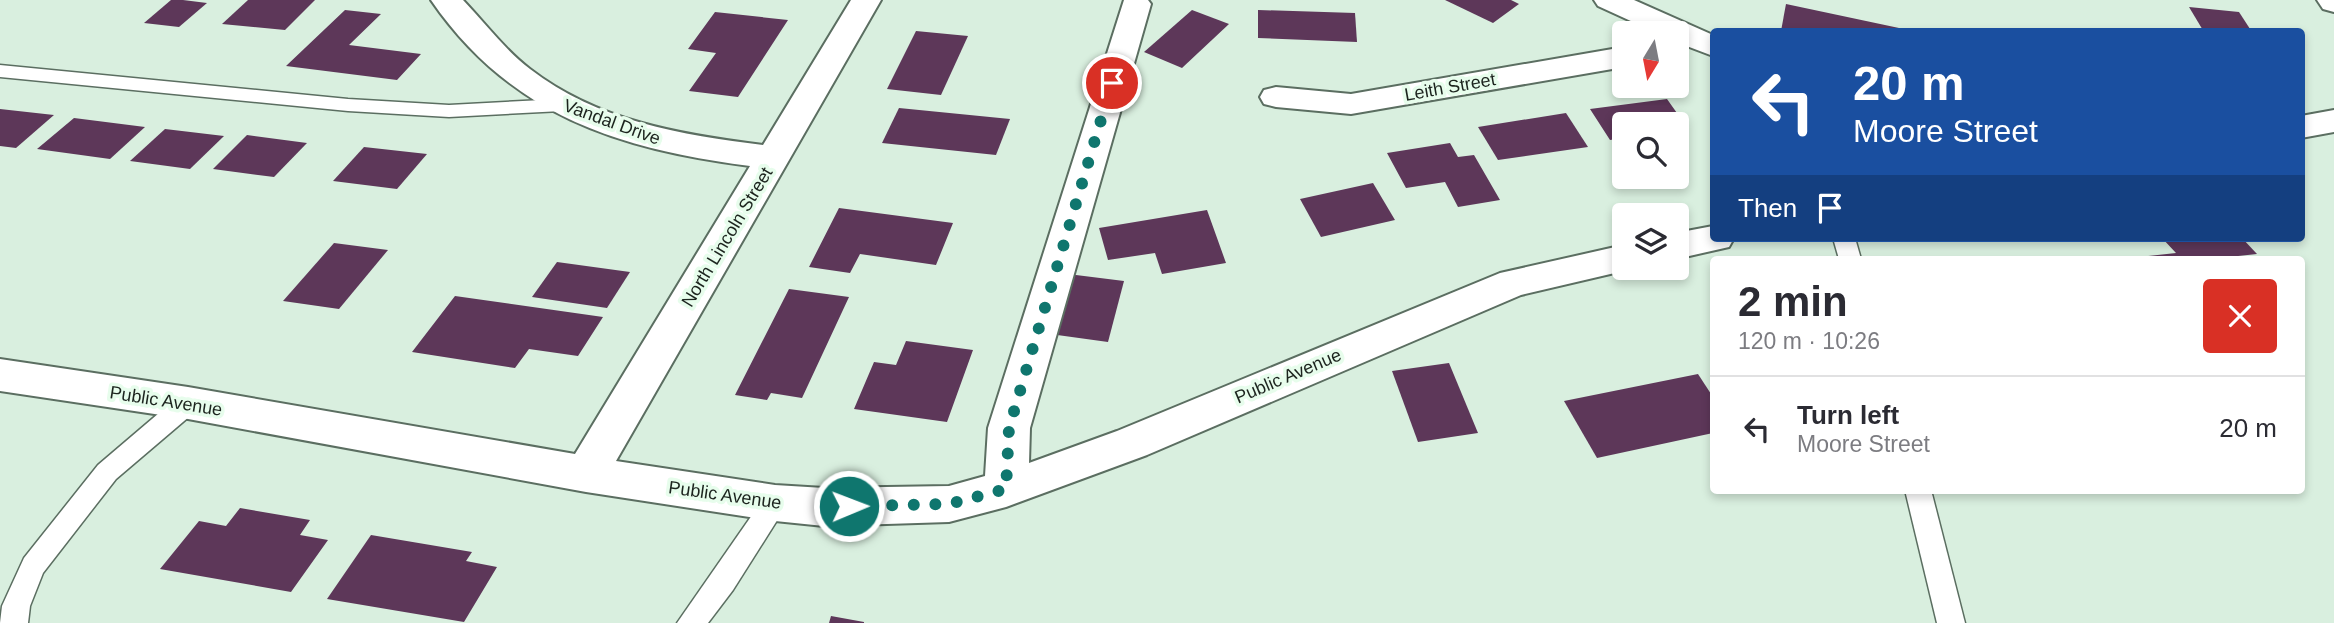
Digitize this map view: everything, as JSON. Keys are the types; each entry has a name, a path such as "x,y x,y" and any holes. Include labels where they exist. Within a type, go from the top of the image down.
{"street":[{"name":"Vandal Drive","path":"446,0 519,76 562,105 659,141 774,158"},
{"name":"North Lincoln Street","path":"586,474 866,0"},
{"path":"1609,0 1666,20 1710,45"},
{"path":"1006,489 1009,428 1136,4"},
{"name":"Leith Street","path":"1276,97 1351,104 1612,59"},
{"path":"2305,126 2334,121"},
{"path":"1689,243 1710,239"},
{"name":"Public Avenue","path":"0,375 188,403 586,474 775,503 824,507 949,504 1006,489 1132,443 1513,283 1612,261"}],"lane":[{"path":"0,71 348,105 437,110 562,105"},
{"path":"14,623 16,606 33,566 99,482 107,472 188,403"},
{"path":"1919,494 1951,623"},
{"path":"691,623 723,582 775,503"}],"building":[{"path":"171,0 207,3 179,27 144,23"},
{"path":"248,0 315,0 285,30 222,24"},
{"path":"1445,0 1511,0 1519,4 1493,23"},
{"path":"1786,4 1899,28 1782,28"},
{"path":"2189,7 2239,12 2249,28 2202,28"},
{"path":"345,10 381,14 349,45 421,54 397,80 286,66"},
{"path":"1192,10 1229,24 1182,68 1144,52"},
{"path":"1258,10 1355,13 1357,42 1258,38"},
{"path":"715,12 788,20 738,97 689,91 716,53 688,49"},
{"path":"916,31 968,36 941,95 887,89"},
{"path":"1667,99 1676,112 1612,112 1610,140 1590,109"},
{"path":"899,108 1010,119 996,155 882,143"},
{"path":"0,109 54,115 16,148 0,146"},
{"path":"1566,113 1588,147 1498,160 1478,127"},
{"path":"74,118 145,127 110,159 37,149"},
{"path":"165,129 224,136 190,169 130,161"},
{"path":"247,135 307,143 274,177 213,169"},
{"path":"1450,143 1458,157 1474,155 1500,200 1458,207 1445,182 1406,188 1387,153"},
{"path":"364,147 427,154 397,189 333,181"},
{"path":"1373,183 1395,220 1321,237 1300,199"},
{"path":"839,208 953,223 936,265 860,254 850,273 809,267"},
{"path":"1207,210 1226,263 1162,274 1155,253 1108,260 1099,228"},
{"path":"2166,242 2246,242 2257,254 2148,256 2176,253"},
{"path":"334,243 388,250 339,309 283,301"},
{"path":"557,262 630,272 607,308 532,297"},
{"path":"1068,274 1124,281 1108,342 1050,334"},
{"path":"789,289 849,297 802,398 771,393 767,400 735,395"},
{"path":"455,296 603,317 578,356 529,349 515,368 412,352"},
{"path":"906,341 973,350 947,422 854,409 874,362 896,365"},
{"path":"1449,363 1478,433 1418,442 1392,371"},
{"path":"1698,374 1710,392 1710,434 1597,458 1564,401"},
{"path":"240,508 310,520 300,535 328,540 291,592 160,569 199,521 226,526"},
{"path":"371,535 472,552 466,561 497,567 464,622 327,599"},
{"path":"831,616 864,622 864,623 829,623"}],"route":[{"path":"849,506 949,504 1006,489 1009,428 1112,83"}]}
